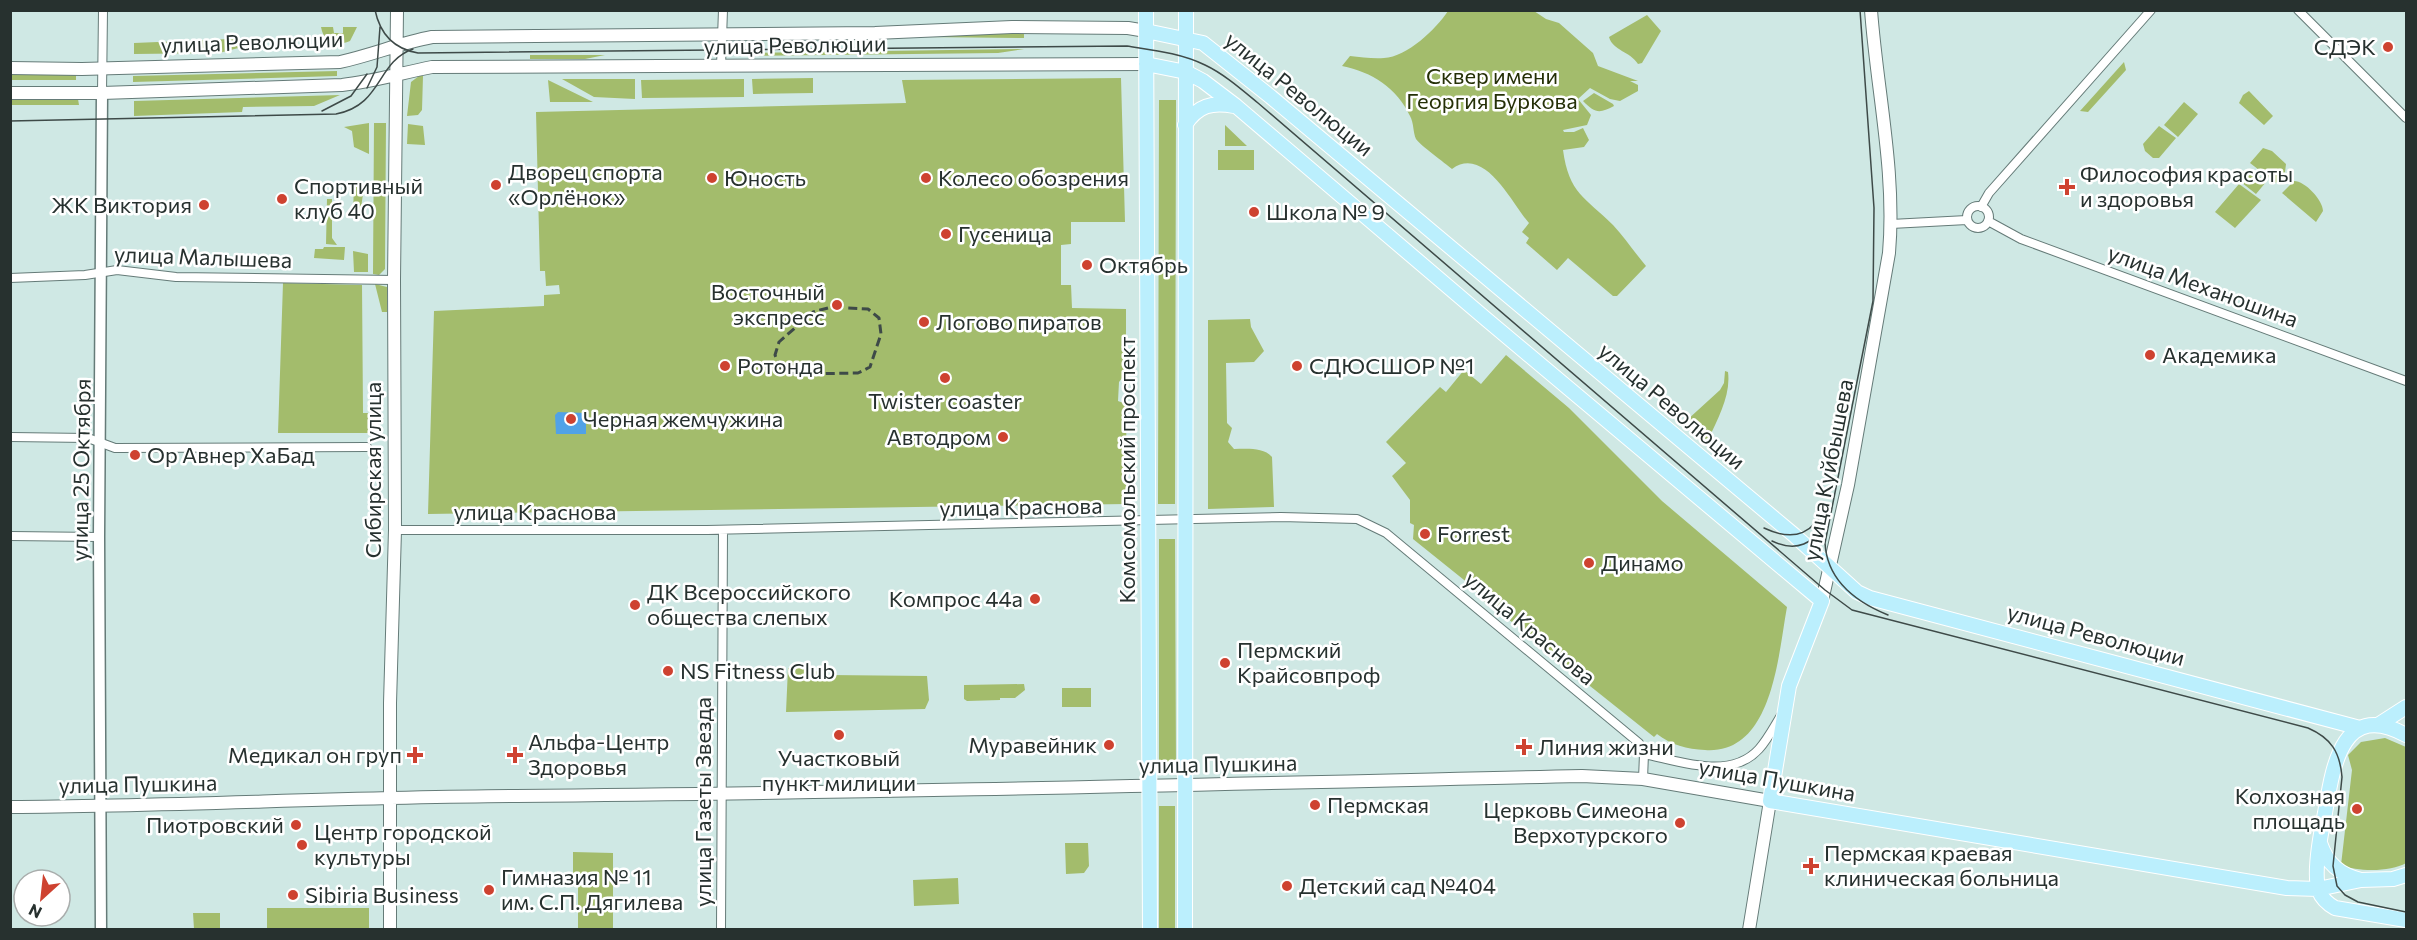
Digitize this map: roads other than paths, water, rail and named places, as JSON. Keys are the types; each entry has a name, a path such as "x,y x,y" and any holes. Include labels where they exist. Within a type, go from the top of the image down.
{"main road":[{"name":"Сибирская улица","path":"390,930 395,530 394,280 397,10"},
{"name":"Комсомольский проспект","path":"1146,10 1150,930"},
{"path":"1185,930 1186,10"},
{"name":"улица Куйбышева","path":"1749,930 1785,708 1794,669 1822,601 1831,568 1889,254 1891,225 1887,155 1871,10"},
{"name":"улица Революции","path":"10,68 340,62 373,55 396,45 432,37 881,33 1012,27 1128,27 1203,43 1271,97 1857,592 1870,598 2360,728"},
{"name":"улица Революции","path":"10,93 102,93 342,86 432,67 1146,64 1186,72 1203,81 1236,106 1822,601"},
{"path":"1185,125 1191,115 1204,106 1213,103 1236,106"},
{"path":"2378,725 2406,706"},
{"path":"2406,735 2389,727 2378,725 2360,728 2350,735 2338,753 2319,841 2318,889 2328,903 2335,908 2406,920"},
{"name":"улица Пушкина","path":"10,807 101,807 514,796 721,795 1186,786 1582,776 1643,779 2277,887 2318,889"},
{"path":"2319,841 2323,853 2338,872 2361,880"},
{"path":"2318,889 2361,880 2393,879 2406,874"}],"street":[{"name":"улица 25 Октября","path":"101,930 99,537 104,10"},
{"path":"721,66 723,10"},
{"path":"1981,207 1989,193 2151,10"},
{"path":"2298,10 2406,118"},
{"path":"1967,220 1970,209 1981,207 1987,211 1988,222"},
{"name":"улица Механошина","path":"1891,225 1967,220 1972,226 1979,228 1988,222 2021,238 2406,381"},
{"name":"улица Малышева","path":"10,278 126,271 176,277 394,280"},
{"path":"10,437 88,438 115,448 367,447"},
{"name":"улица Краснова","path":"395,530 723,530 1357,519 1386,533 1639,743 1644,754"},
{"name":"улица Газеты Звезда","path":"721,930 723,530"},
{"path":"10,536 99,537"},
{"path":"1643,779 1644,754 1689,765 1714,767 1733,764 1759,749 1785,708"}],"water":[{"name":"Черная жемчужина","path":"558,412 586,413 586,434 556,434 555,415"}],"tram line":[{"path":"375,10 380,26 389,39 402,48 418,53 1127,46 1166,52 1196,61 1226,77 1258,103 1825,590 1852,610 2308,728 2323,736 2336,753 2342,777 2333,866 2337,886 2345,895 2358,902 2406,912"},
{"path":"1860,10 1874,208 1873,301 1825,543 1827,556 1837,579 1855,596 1888,615"},
{"path":"367,88 377,67 380,27"},
{"path":"10,121 336,114 363,102 392,63 413,49"},
{"path":"322,111 351,96 367,74"},
{"path":"1764,528 1786,535 1803,532 1817,522 1828,503"},
{"path":"1772,541 1789,546 1804,544 1816,536 1828,523"}],"railway":[{"path":"828,308 813,312 779,342 775,355 780,367 785,371 798,374 858,373 870,367 881,334 879,318 868,309 847,308"}],"place":[{"name":"СДЭК","path":"2388,47"},
{"name":"Юность","path":"712,178"},
{"name":"Колесо обозрения","path":"926,178"},
{"name":"Дворец спорта «Орлёнок»","path":"496,185"},
{"name":"Философия красоты и здоровья","path":"2067,187"},
{"name":"Спортивный клуб 40","path":"282,199"},
{"name":"ЖК Виктория","path":"204,205"},
{"name":"Школа № 9","path":"1254,212"},
{"name":"Гусеница","path":"946,234"},
{"name":"Октябрь","path":"1087,265"},
{"name":"Восточный экспресс","path":"837,305"},
{"name":"Логово пиратов","path":"924,322"},
{"name":"Академика","path":"2150,355"},
{"name":"Ротонда","path":"725,366"},
{"name":"СДЮСШОР №1","path":"1297,366"},
{"name":"Twister coaster","path":"945,378"},
{"name":"Черная жемчужина","path":"571,419"},
{"name":"Автодром","path":"1003,437"},
{"name":"Ор Авнер ХаБад","path":"135,455"},
{"name":"Forrest","path":"1425,534"},
{"name":"Динамо","path":"1589,563"},
{"name":"Компрос 44а","path":"1035,599"},
{"name":"ДК Всероссийского общества слепых","path":"635,605"},
{"name":"Пермский Крайсовпроф","path":"1225,663"},
{"name":"NS Fitness Club","path":"668,671"},
{"name":"Участковый пункт милиции","path":"839,735"},
{"name":"Муравейник","path":"1109,745"},
{"name":"Линия жизни","path":"1524,747"},
{"name":"Медикал он груп","path":"415,755"},
{"name":"Альфа-Центр Здоровья","path":"515,755"},
{"name":"Пермская","path":"1315,805"},
{"name":"Колхозная площадь","path":"2357,809"},
{"name":"Церковь Симеона Верхотурского","path":"1680,823"},
{"name":"Пиотровский","path":"296,825"},
{"name":"Центр городской культуры","path":"302,845"},
{"name":"Пермская краевая клиническая больница","path":"1811,866"},
{"name":"Детский сад №404","path":"1287,886"},
{"name":"Гимназия № 11 им. С.П. Дягилева","path":"489,890"},
{"name":"Sibiria Business","path":"293,895"}],"park label":[{"name":"Сквер имени Георгия Буркова","path":"1492,88"}]}
